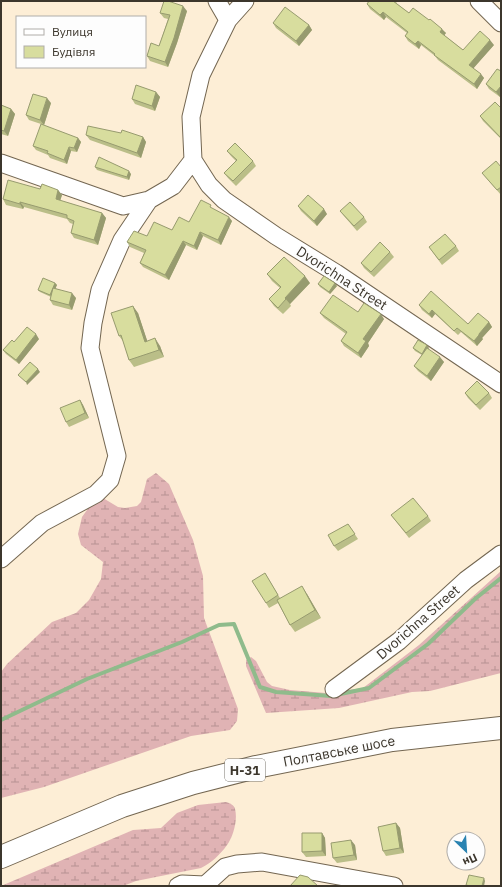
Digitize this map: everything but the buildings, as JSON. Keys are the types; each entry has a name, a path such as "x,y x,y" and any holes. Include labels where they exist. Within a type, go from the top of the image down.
{"main road":[{"name":"Полтавське шосе","path":"1,857 122,806 193,783 256,767 392,740 501,728"}],"street":[{"path":"217,1 228,20"},
{"path":"1,163 123,206 149,200 173,186 193,160 191,116 201,75 228,20 245,1"},
{"path":"479,1 501,23"},
{"name":"Dvorichna Street","path":"193,160 209,185 224,200 276,236 336,273 501,384"},
{"path":"1,559 42,523 96,494 110,480 117,456 90,348 93,323 100,290 122,240 149,200"},
{"name":"Dvorichna Street","path":"334,689 399,641 466,580 501,554"},
{"path":"178,886 182,884 205,886 225,867 236,864 262,862 394,886"}],"green space":[{"path":"156,473 169,484 193,540 203,576 204,618 238,709 237,721 230,730 191,736 44,787 1,798 1,672 7,664 52,622 76,613 89,600 101,579 103,562 81,545 78,534 82,517 92,503 103,498 118,507 125,508 137,506 141,502 147,479"},
{"path":"501,571 501,673 430,691 412,692 339,708 266,713 246,666 246,660 251,657 256,661 267,682 272,686 290,690 326,693 363,688 419,645"},
{"path":"226,802 234,806 236,813 233,833 229,842 221,852 212,861 201,868 136,881 123,886 1,886 133,830 161,828 177,813 198,805"}],"waterway":[{"path":"1,720 87,679 182,642 219,625 234,624 260,687 276,692 331,696 369,688 428,644 475,599 501,578"}]}
